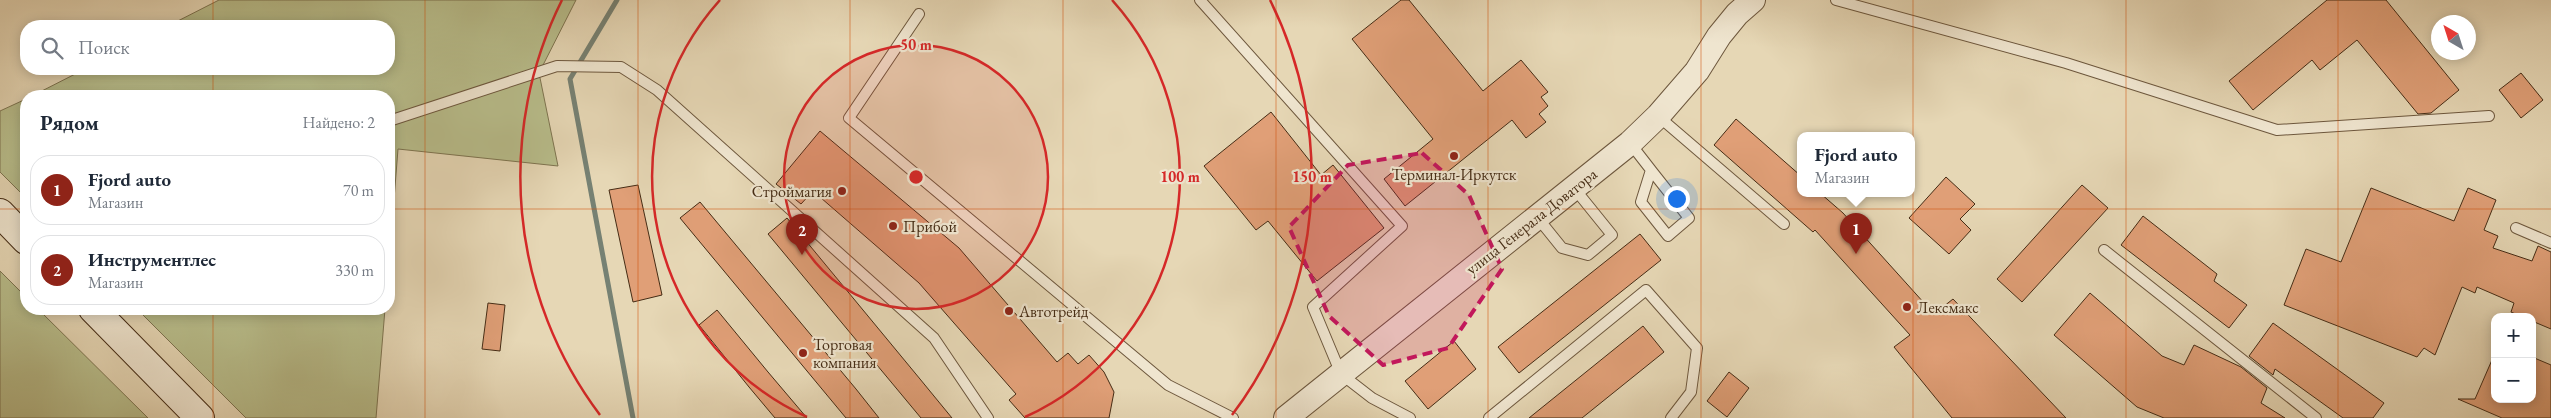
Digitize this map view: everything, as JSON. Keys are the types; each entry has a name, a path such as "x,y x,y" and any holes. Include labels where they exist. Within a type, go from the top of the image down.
{"main road":[{"path":"0,213 20,234"},
{"path":"99,315 200,418"}],"street":[{"name":"улица Генерала Доватора","path":"1286,418 1536,216 1630,143 1658,116 1697,71 1719,36 1737,14 1753,0"}],"lane":[{"path":"1200,0 1402,226 1313,307 1341,374 1372,398 1410,418"},
{"path":"1836,0 2066,63 2277,130 2489,116"},
{"path":"919,14 849,118 1168,385 1233,418"},
{"path":"395,120 557,66 621,67 656,90 934,338 988,418"},
{"path":"1658,116 1784,224"},
{"path":"1630,143 1689,218 1668,236 1641,202 1651,170"},
{"path":"1536,216 1562,248 1588,255 1612,235 1574,187"},
{"path":"2516,228 2551,243"},
{"path":"2104,250 2316,418"},
{"path":"1489,418 1646,290 1697,348 1691,392 1671,418"}],"highlighted area":[{"path":"1422,153 1469,195 1502,269 1448,348 1383,365 1329,316 1289,227 1348,165"}],"green space":[{"path":"219,0 576,0 539,73 558,166 398,149 395,187 395,90 44,90 73,75 395,75 395,20 180,20"},
{"path":"20,102 20,192 0,172 0,111"},
{"path":"0,271 20,291 20,315 44,315 148,418 0,418"},
{"path":"143,315 385,315 376,418 246,418"}],"building":[{"path":"1401,0 1409,0 1483,91 1521,60 1548,92 1541,97 1548,106 1539,114 1546,122 1526,138 1512,120 1405,206 1384,179 1433,139 1352,39"},
{"path":"2327,0 2386,0 2431,55 2431,60 2435,60 2459,90 2431,113 2418,114 2357,40 2320,70 2312,60 2253,110 2229,81"},
{"path":"2521,73 2543,100 2521,118 2499,90"},
{"path":"1271,112 1321,175 1333,165 1384,228 1317,281 1268,221 1256,230 1204,166"},
{"path":"1736,119 1797,172 1797,197 1825,197 1843,213 1934,314 1953,299 2066,418 1952,418 1894,347 1910,335 1815,230 1813,232 1714,145"},
{"path":"820,131 959,248 1057,362 1068,353 1078,364 1089,355 1104,372 1114,392 1109,418 1025,418 1009,400 1016,394 919,283 813,191 801,204 776,184"},
{"path":"1946,177 1975,204 1960,219 1971,230 1949,254 1909,218"},
{"path":"638,185 662,295 633,302 609,190"},
{"path":"2082,185 2108,208 2022,302 1997,279"},
{"path":"2371,188 2454,221 2468,188 2496,200 2484,230 2498,236 2493,248 2532,261 2538,246 2551,252 2551,329 2536,323 2536,313 2513,313 2511,312 2514,303 2477,287 2475,293 2462,287 2435,355 2424,348 2417,357 2284,305 2306,249 2341,262"},
{"path":"700,202 879,418 846,418 680,218"},
{"path":"2143,216 2217,274 2214,281 2247,305 2229,328 2121,245"},
{"path":"787,218 952,418 921,418 768,234"},
{"path":"1640,234 1661,260 1519,373 1498,347"},
{"path":"2090,293 2162,356 2184,365 2194,345 2241,367 2267,388 2261,403 2285,418 2164,418 2137,407 2054,335"},
{"path":"488,303 505,305 500,351 482,349"},
{"path":"717,310 807,418 775,418 749,387 699,325"},
{"path":"2273,323 2384,403 2373,418 2343,418 2275,369 2273,375 2249,356"},
{"path":"1643,326 1664,352 1582,418 1529,418"},
{"path":"1454,341 1476,369 1428,409 1405,381"},
{"path":"2536,359 2551,365 2551,418 2502,418 2458,399 2475,399 2491,362 2491,403 2536,403"},
{"path":"1729,372 1749,388 1727,417 1707,401"}],"waterway":[{"path":"617,0 570,79 633,418"}],"place":[{"name":"Терминал-Иркутск","path":"1454,156"},
{"name":"Строймагия","path":"842,191"},
{"name":"Прибой","path":"893,226"},
{"name":"Fjord auto","path":"1856,254"},
{"name":"Инструментлес","path":"802,255"},
{"name":"Лексмакс","path":"1907,307"},
{"name":"Автотрейд","path":"1009,311"},
{"name":"Торговая компания","path":"803,353"}]}
